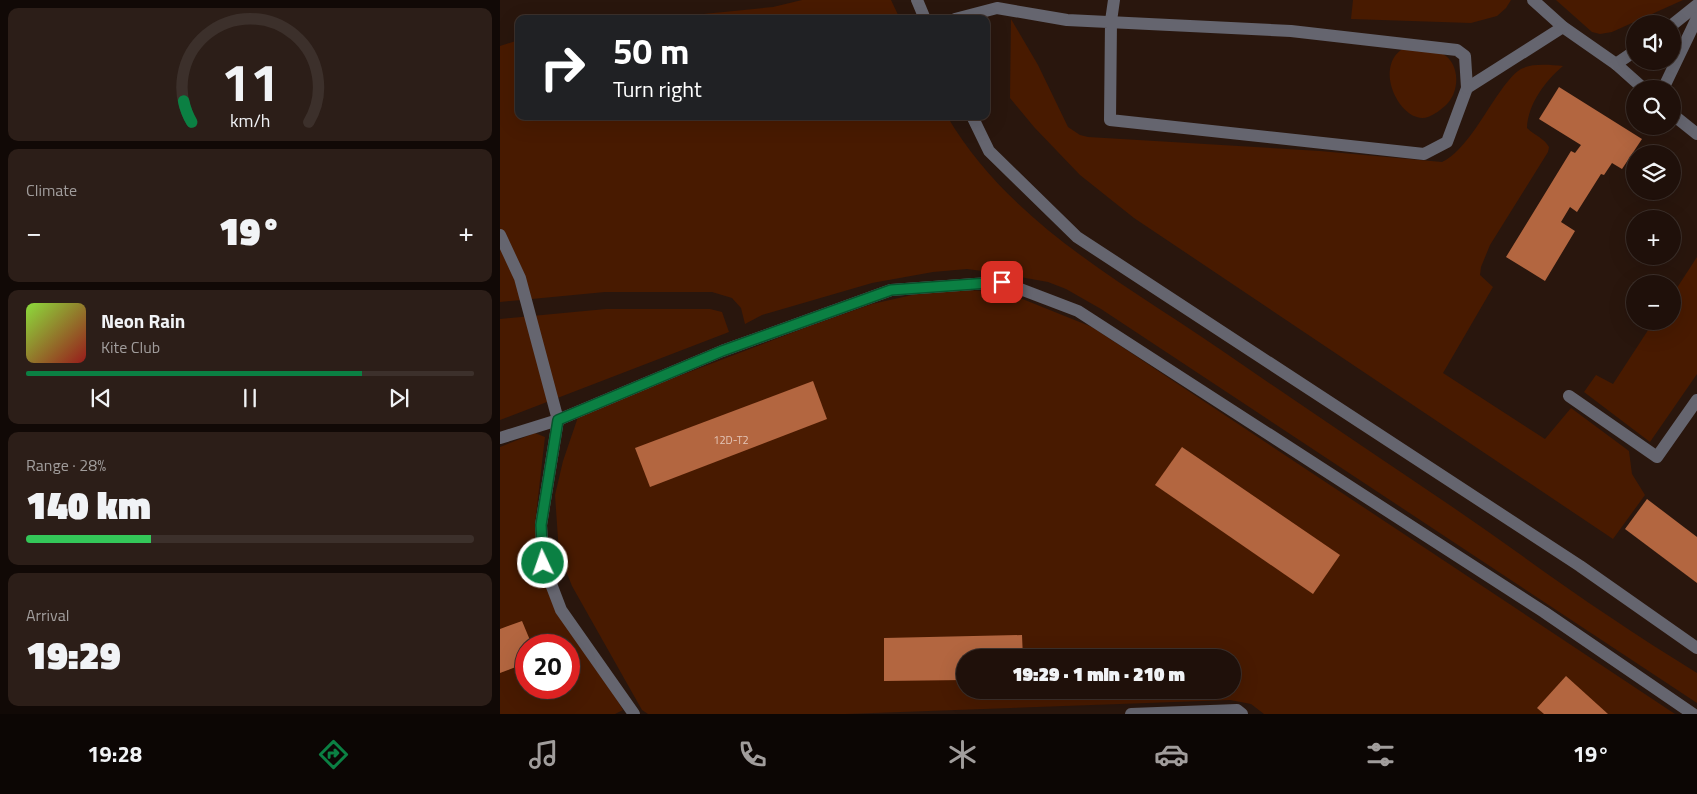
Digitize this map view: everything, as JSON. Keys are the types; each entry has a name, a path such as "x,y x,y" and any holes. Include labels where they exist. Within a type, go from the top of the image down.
{"lane":[{"path":"917,0 923,15"},
{"path":"970,15 997,8 1067,20 1111,21 1291,31 1457,50 1465,56 1466,88 1447,142 1424,154 1110,120 1111,21 1114,0"},
{"path":"1533,0 1563,27 1616,64 1634,80"},
{"path":"1681,18 1697,5"},
{"path":"1667,80 1697,18"},
{"path":"1466,88 1563,27"},
{"path":"1616,64 1626,57"},
{"path":"974,120 989,151 1077,237 1580,566 1697,648"},
{"path":"1681,121 1697,134"},
{"path":"500,235 520,278 558,420 541,525 543,563 561,610 634,714"},
{"path":"500,438 558,420 722,351 891,290 1002,282 1078,311 1544,612 1693,714"},
{"path":"1569,396 1657,457 1697,400"},
{"path":"1131,714 1237,710 1242,714"}],"shaded area":[{"path":"802,0 891,0 898,15 693,15 773,7"},
{"path":"1353,0 1511,0 1506,8 1497,16 1471,23 1351,19"},
{"path":"1556,0 1683,0 1650,15 1626,15 1626,26 1612,32 1600,34 1592,32"},
{"path":"1011,19 1038,65 1068,127 1080,135 1088,137 1320,151 1442,162 1451,157 1467,140 1504,86 1518,71 1525,67 1536,65 1563,66 1544,86 1534,102 1528,119 1527,128 1547,144 1549,147 1548,152 1490,245 1481,267 1480,275 1493,287 1443,373 1545,439 1571,408 1629,451 1632,474 1645,495 1613,539 1134,218 1080,175 1034,127 1010,98"},
{"path":"515,41 515,120 950,120 974,156 1006,192 1042,225 1119,283 1201,336 1590,603 1697,673 1697,703 1101,309 1066,289 1048,282 967,269 933,272 872,283 762,315 745,324 741,308 732,298 712,292 605,292 500,302 500,46"},
{"path":"1404,48 1439,52 1446,56 1454,68 1456,84 1452,98 1443,108 1428,117 1418,117 1409,113 1400,104 1394,93 1390,81 1390,68 1394,57"},
{"path":"1697,257 1697,374 1650,442 1584,392 1596,375 1613,384 1648,330 1681,330 1681,282"},
{"path":"955,290 990,291 1020,298 1092,327 1675,714 1264,714 1251,704 1230,700 846,714 648,714 642,710 572,586 559,553 555,495 563,461 579,414 872,304 921,293"},
{"path":"606,309 710,309 722,312 729,332 500,420 500,319"},
{"path":"535,433 545,437 535,524 557,594 580,634 515,634 515,699 580,699 580,634 623,710 615,714 500,714 500,447"}],"building":[{"path":"1559,87 1626,129 1626,135 1636,135 1642,139 1638,145 1626,145 1626,163 1622,169 1612,163 1604,175 1601,174 1577,212 1570,207 1561,222 1575,231 1545,281 1506,257 1571,151 1575,153 1581,145 1539,119"},
{"path":"813,381 827,419 650,487 635,448"},
{"path":"1182,447 1340,555 1313,594 1155,485"},
{"path":"1647,499 1697,537 1697,583 1625,529"},
{"path":"522,621 527,634 515,634 515,667 500,673 500,629"},
{"path":"1022,635 1023,649 956,649 956,680 884,681 884,638"},
{"path":"1566,676 1608,714 1544,714 1537,708"}],"route":[{"path":"543,563 541,525 558,420 722,351 891,290 1002,282"}]}
